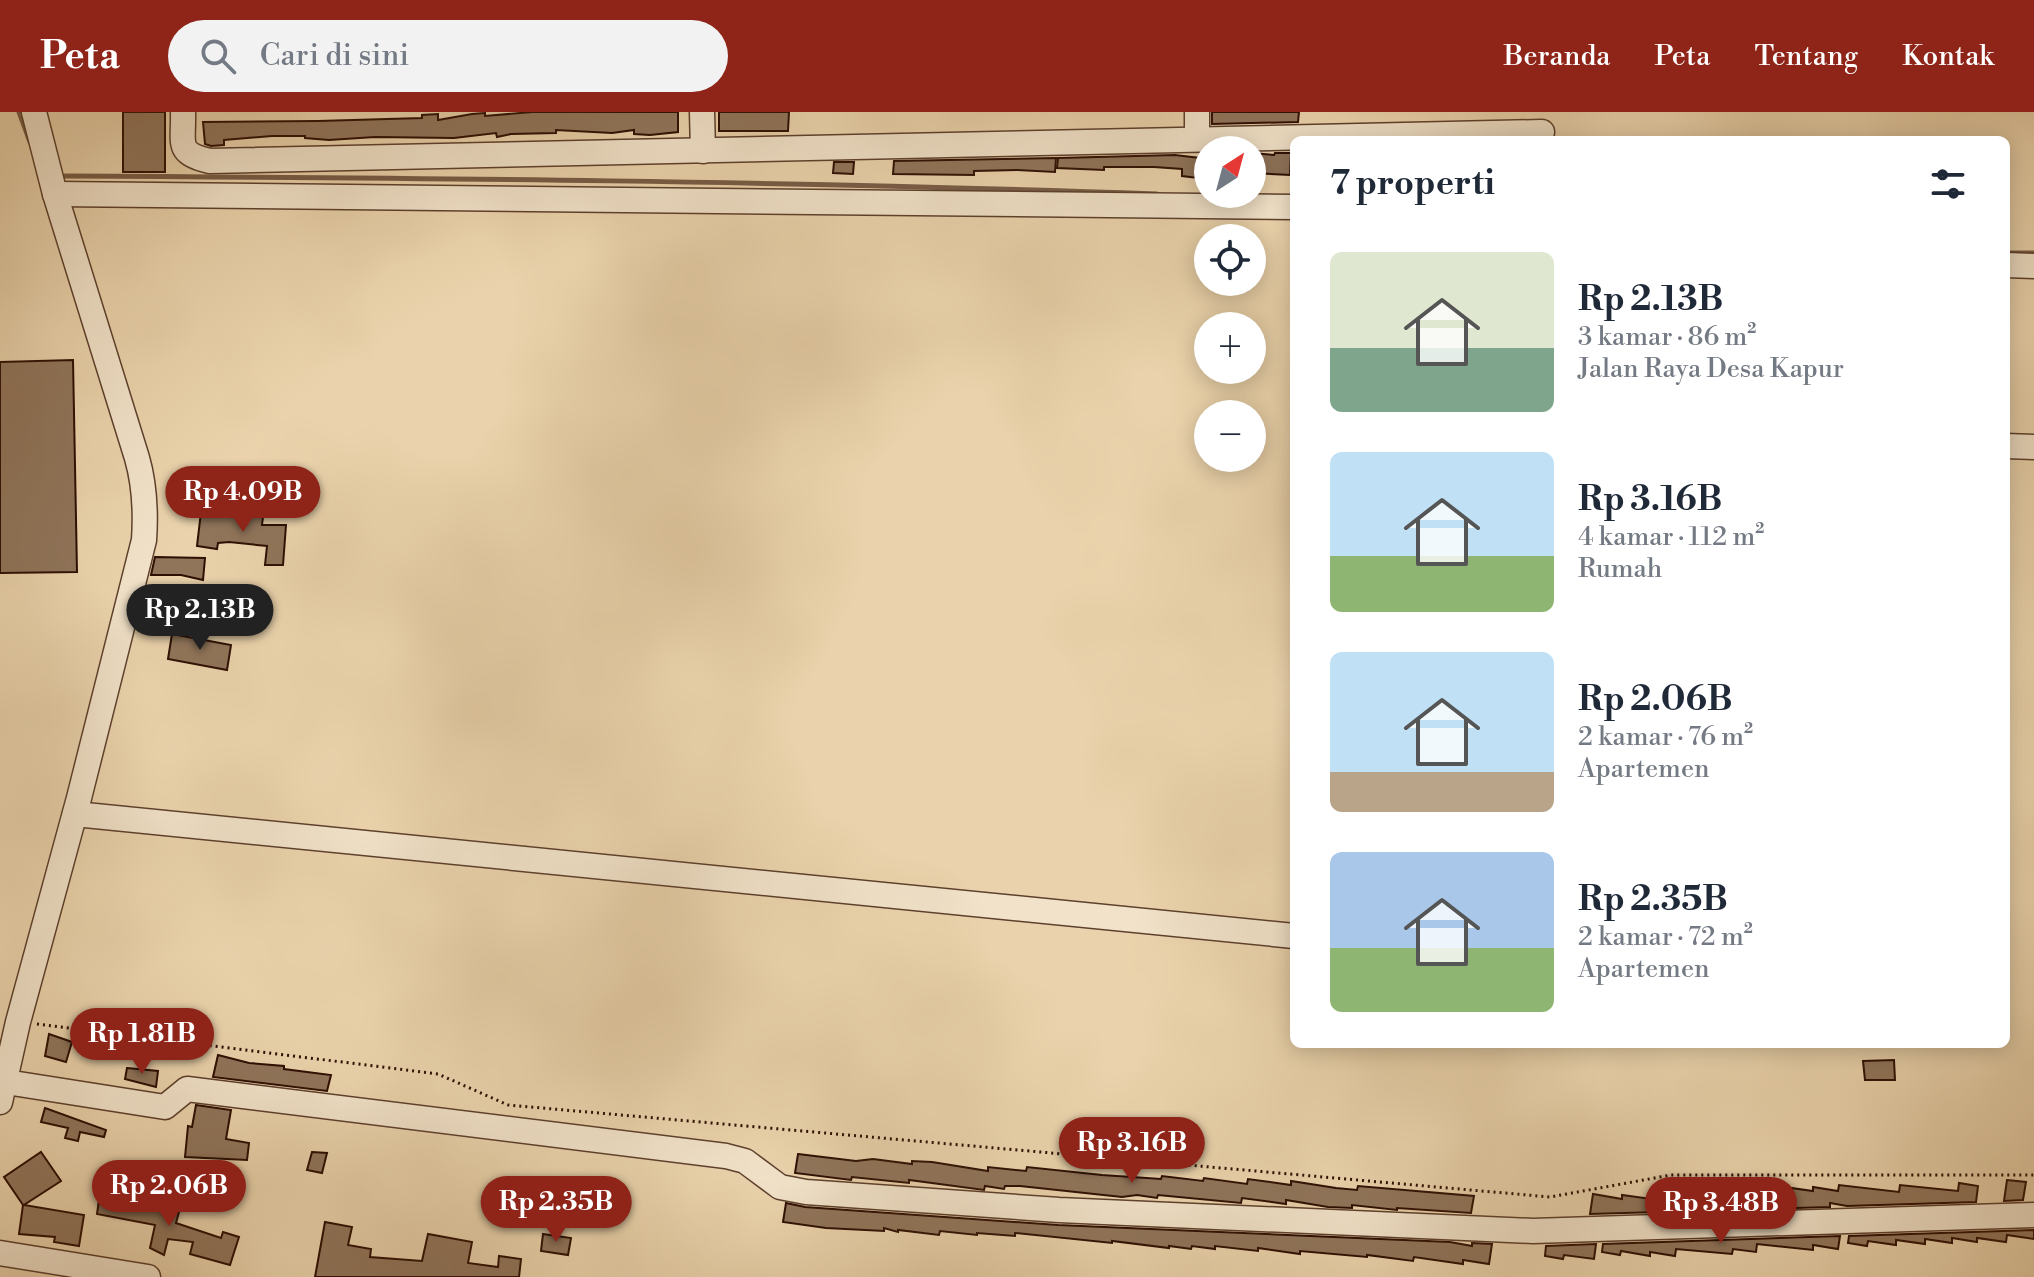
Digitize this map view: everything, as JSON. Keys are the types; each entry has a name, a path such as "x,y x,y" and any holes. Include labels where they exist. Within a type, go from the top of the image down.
{"street":[{"path":"34,112 55,194 144,482 146,513 144,540 75,814 18,1022 3,1092 165,1107 187,1089 726,1156 745,1161 780,1187 806,1192 1043,1209 1533,1231 2034,1215"},
{"path":"183,112 186,151 191,157 210,161 1194,139"},
{"path":"702,112 703,151"},
{"path":"1197,112 1197,136"},
{"path":"1345,136 1542,132"},
{"path":"1266,138 1290,137"},
{"path":"55,194 1290,207"},
{"path":"2010,265 2034,266"},
{"path":"2010,446 2034,447"},
{"path":"75,814 1290,936"},
{"path":"0,1253 148,1277"}],"path":[{"path":"18,1022 438,1074 508,1105 1550,1197 1671,1175 2034,1175"}],"building":[{"path":"123,112 165,112 165,172 123,172"},
{"path":"532,112 678,112 678,132 650,135 634,134 634,130 612,133 556,130 556,133 497,137 496,133 454,138 329,140 272,136 224,140 224,145 211,146 205,144 203,122 422,118 422,115 438,114 438,120 472,114 485,113 485,116"},
{"path":"719,112 789,112 788,131 719,131"},
{"path":"1212,112 1299,112 1298,122 1212,124"},
{"path":"1290,153 1290,175 1266,174 1266,154"},
{"path":"1175,155 1194,157 1194,178 1182,176 1182,169 1154,167 1104,167 1104,170 1057,168 1058,158"},
{"path":"1056,158 1055,172 1017,170 974,171 974,175 893,174 894,161"},
{"path":"834,162 854,162 853,174 833,173"},
{"path":"73,360 77,572 0,573 0,362"},
{"path":"201,512 263,517 262,525 286,525 283,565 265,565 267,546 229,542 218,543 217,549 197,546"},
{"path":"155,557 205,558 203,580 181,575 151,575"},
{"path":"172,634 231,645 227,670 168,659"},
{"path":"49,1034 72,1042 66,1062 45,1056"},
{"path":"218,1055 249,1063 331,1075 327,1091 213,1077"},
{"path":"1894,1060 1895,1080 1865,1080 1863,1061"},
{"path":"127,1068 158,1071 156,1087 125,1079"},
{"path":"196,1105 231,1110 226,1139 249,1143 247,1160 185,1157 188,1126 192,1127"},
{"path":"45,1108 106,1130 104,1137 80,1132 78,1141 65,1138 68,1128 41,1122"},
{"path":"41,1152 61,1181 24,1205 84,1215 79,1246 54,1242 55,1237 19,1234 23,1205 4,1177"},
{"path":"312,1152 327,1153 322,1173 307,1170"},
{"path":"798,1154 856,1161 932,1162 988,1171 988,1167 1026,1171 1027,1167 1161,1179 1162,1176 1203,1181 1204,1178 1247,1184 1248,1179 1291,1185 1291,1181 1357,1190 1358,1186 1474,1196 1471,1213 1352,1205 1352,1208 1328,1207 1286,1200 1286,1204 1242,1198 1241,1203 1158,1195 1157,1198 1137,1195 1122,1197 1020,1186 1005,1186 1004,1189 985,1186 984,1190 909,1180 909,1183 852,1177 851,1180 795,1173"},
{"path":"1723,1180 1759,1187 1770,1185 1813,1191 1813,1187 1838,1191 1839,1185 1899,1192 1900,1185 1958,1191 1959,1183 1978,1186 1976,1202 1847,1206 1830,1203 1830,1207 1590,1214 1593,1194 1622,1199 1622,1195 1651,1199 1652,1193 1676,1197 1676,1192 1701,1196 1701,1182"},
{"path":"2007,1180 2026,1182 2023,1200 2004,1201"},
{"path":"100,1193 155,1203 154,1207 179,1212 176,1223 221,1238 223,1232 239,1237 230,1265 190,1254 193,1242 168,1239 164,1255 150,1248 155,1225 97,1214"},
{"path":"786,1203 805,1207 1058,1225 1450,1242 1472,1246 1472,1243 1492,1244 1489,1264 1463,1260 1463,1264 1414,1257 1413,1261 1367,1255 1300,1251 1300,1254 1258,1248 1258,1251 1215,1246 1215,1249 1192,1246 1191,1249 1169,1248 1015,1233 1015,1236 977,1235 940,1231 939,1235 884,1228 884,1231 826,1228 783,1222"},
{"path":"325,1222 352,1227 348,1245 371,1249 370,1257 422,1261 428,1234 472,1242 468,1263 498,1267 499,1256 521,1259 519,1277 315,1277"},
{"path":"2034,1230 2034,1239 2007,1235 2006,1242 1952,1238 1952,1243 1925,1239 1925,1244 1896,1240 1896,1245 1868,1241 1867,1246 1848,1243 1849,1236"},
{"path":"543,1234 571,1238 568,1255 541,1251"},
{"path":"1840,1236 1838,1249 1813,1245 1813,1250 1757,1244 1756,1252 1733,1249 1732,1254 1676,1249 1675,1256 1650,1252 1650,1256 1621,1251 1620,1255 1602,1252 1603,1244"},
{"path":"1596,1244 1594,1259 1545,1256 1546,1246"}],"waterway":[{"path":"19,112 30,142"},
{"path":"65,176 748,183 1157,194"},
{"path":"2010,253 2034,253"}]}
